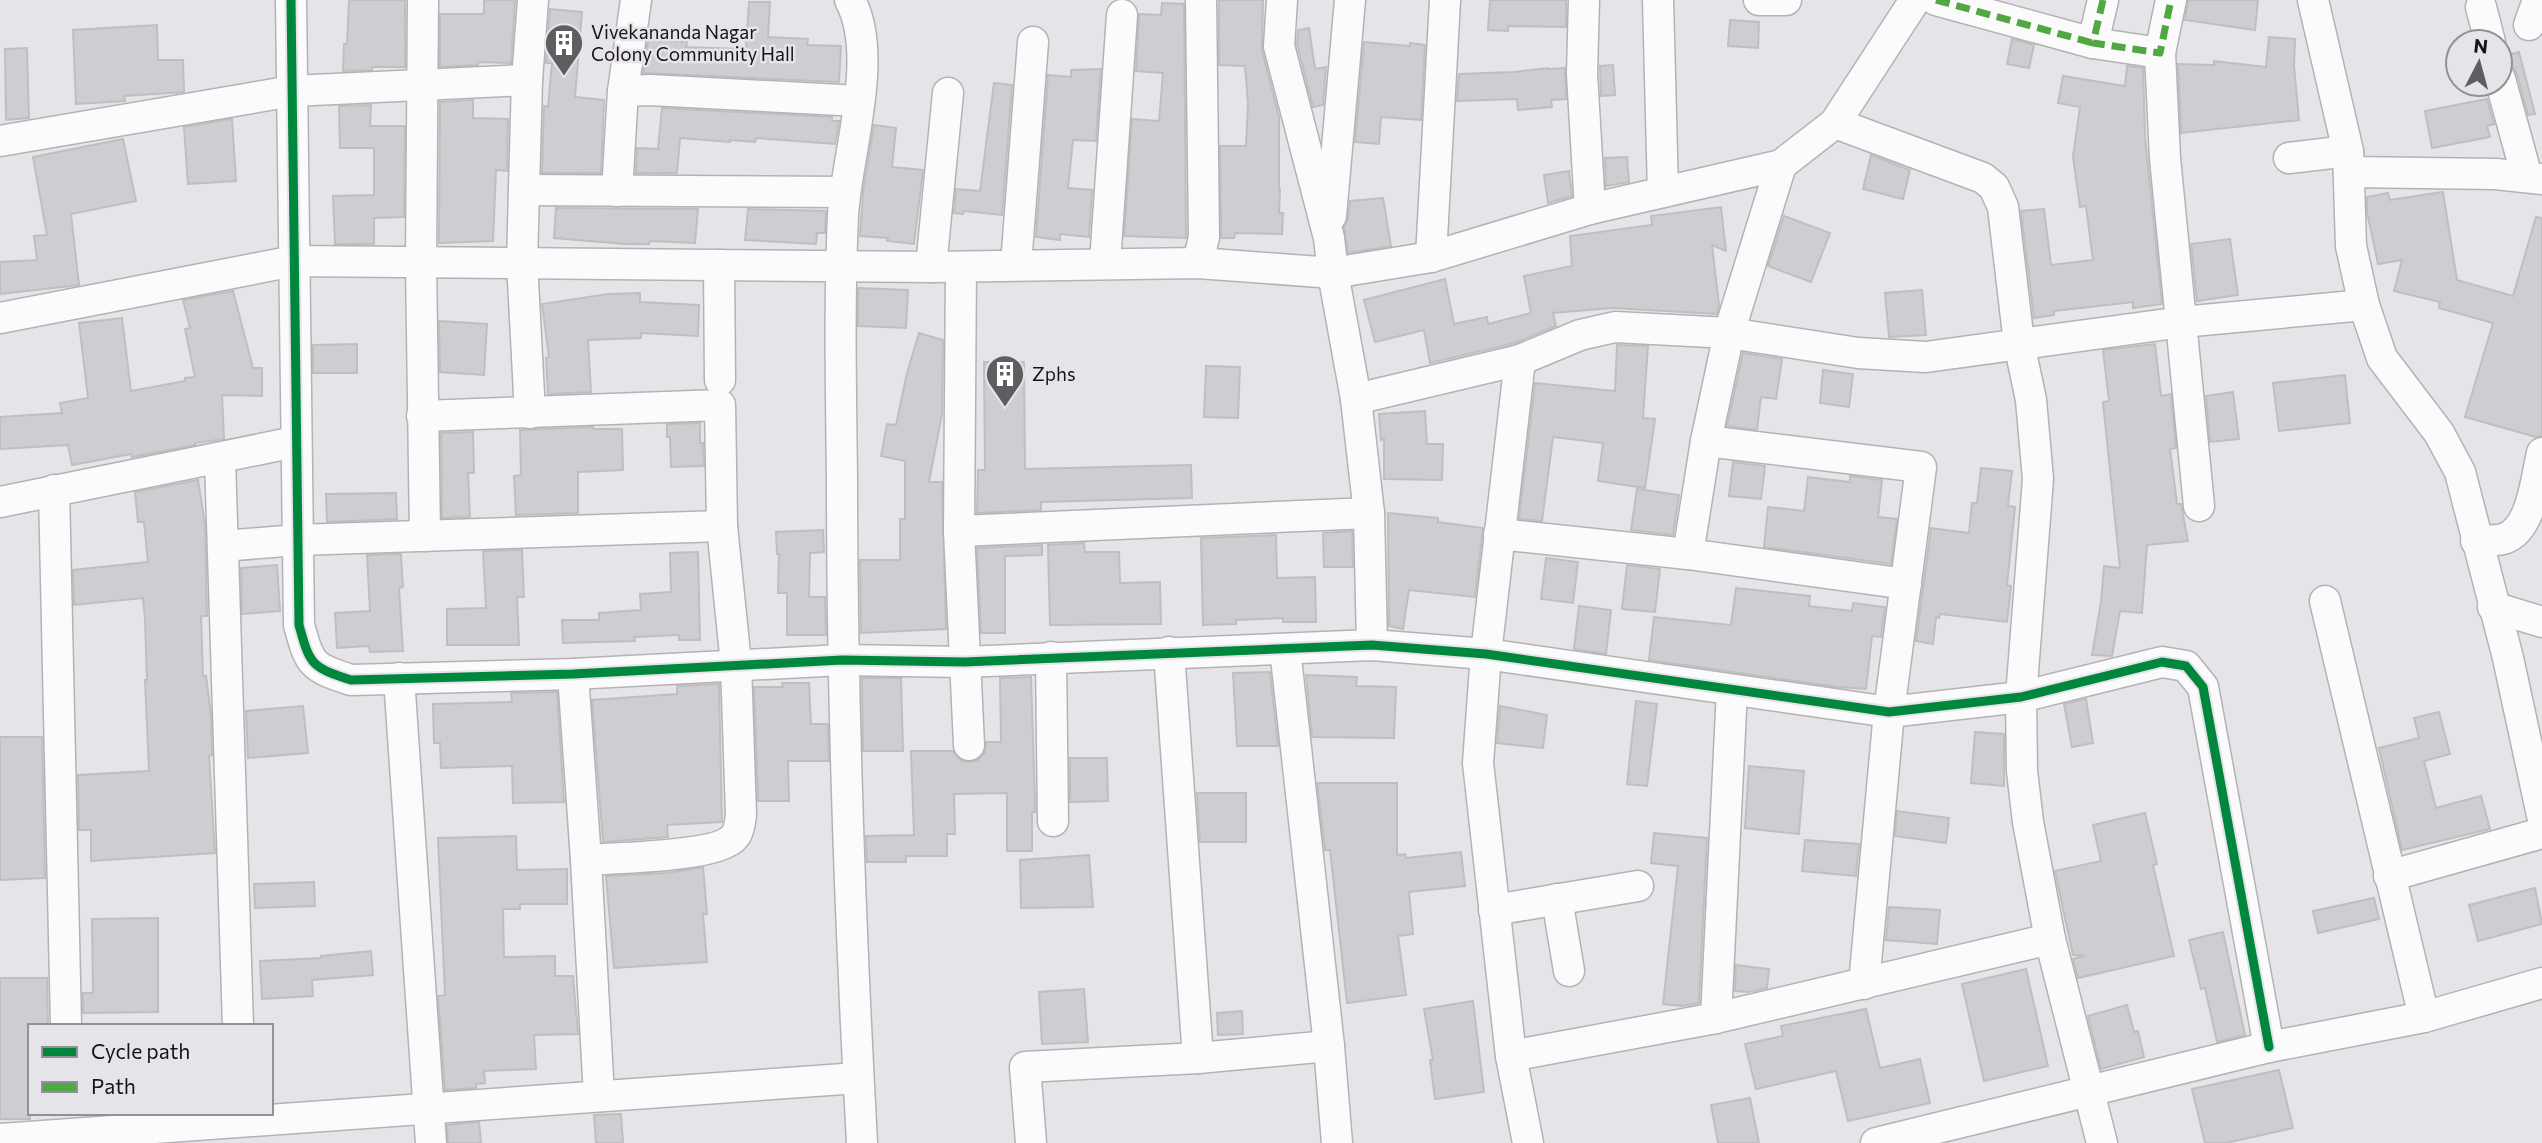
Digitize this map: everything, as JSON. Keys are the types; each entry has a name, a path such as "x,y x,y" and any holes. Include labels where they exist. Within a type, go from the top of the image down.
{"street":[{"path":"291,0 299,625 308,657 323,671 351,680 573,674 842,660 964,662 1372,646 1486,654 1889,712 2021,697 2162,662 2186,666 2203,687 2269,1047"},
{"path":"423,0 421,263 425,536"},
{"path":"530,413 522,262 527,80 533,0"},
{"path":"617,191 622,91 636,0"},
{"path":"850,0 859,16 862,38 859,101 845,192 841,266 842,660 862,1143"},
{"path":"1198,263 1204,237 1200,0"},
{"path":"1282,0 1279,46 1329,238 1356,399 1369,513 1372,646"},
{"path":"1329,238 1350,0"},
{"path":"1431,257 1445,0"},
{"path":"1584,0 1582,74 1590,209"},
{"path":"1658,0 1663,192"},
{"path":"1759,0 1786,0"},
{"path":"0,318 294,261 931,267 1198,263 1333,273 1431,257 1590,209 1781,165 1835,123 1915,0"},
{"path":"1936,0 2094,43 2160,54"},
{"path":"2094,43 2103,0"},
{"path":"2171,0 2160,54 2165,158 2199,506"},
{"path":"2313,0 2348,162 2351,246 2364,305 2382,358 2440,433 2460,472 2508,658 2542,815"},
{"path":"2481,8 2486,28"},
{"path":"1105,263 1122,15"},
{"path":"1016,265 1033,41"},
{"path":"0,141 292,91 527,80"},
{"path":"622,91 650,90 859,101"},
{"path":"931,267 948,93"},
{"path":"2289,158 2534,178 2507,98"},
{"path":"1835,123 1983,178 1994,187 2003,207 2019,343 2031,400 2038,479 2021,697 2022,771 2028,822 2050,939 2102,1143"},
{"path":"1688,554 1706,441 1729,333 1781,165"},
{"path":"524,190 845,192"},
{"path":"719,265 720,380"},
{"path":"961,267 959,531 969,745"},
{"path":"1356,399 1520,360 1580,335 1615,327 1729,333 1858,353 1926,357 2182,322 2364,305"},
{"path":"1520,360 1486,654 1478,763 1511,1056 1528,1143"},
{"path":"422,416 720,405 722,526 736,664 741,815 735,837 704,851 586,860"},
{"path":"1706,441 1920,467 1889,712 1864,984"},
{"path":"0,502 295,442"},
{"path":"2476,541 2504,539 2517,532 2526,520 2542,453"},
{"path":"220,459 238,1024"},
{"path":"54,490 65,1024"},
{"path":"959,531 1369,513"},
{"path":"223,546 297,540 722,526"},
{"path":"1499,534 1688,554 1906,584"},
{"path":"2325,601 2424,1017"},
{"path":"2493,607 2542,622"},
{"path":"1284,649 1338,1143"},
{"path":"1169,652 1198,1058"},
{"path":"1051,657 1053,821"},
{"path":"573,674 599,1096"},
{"path":"399,678 431,1143"},
{"path":"1716,1018 1732,690"},
{"path":"2389,876 2542,833"},
{"path":"1494,910 1638,886"},
{"path":"1558,899 1569,971"},
{"path":"1511,1056 1716,1018 2050,939"},
{"path":"1876,1143 2269,1047 2424,1017 2542,983"},
{"path":"1031,1143 1025,1067 1198,1058 1329,1046"},
{"path":"0,1139 68,1130 242,1126 427,1108 858,1078"}],"building":[{"path":"349,0 405,0 405,67 372,67 372,70 343,71"},
{"path":"484,0 515,0 511,63 478,62 478,65 440,67 440,14 484,14"},
{"path":"1219,0 1263,0 1262,50 1279,117 1279,213 1283,213 1282,234 1235,233 1234,238 1221,238 1220,146 1246,146 1248,104 1245,66 1219,65"},
{"path":"1490,0 1566,0 1566,27 1508,26 1508,31 1488,30"},
{"path":"2188,0 2258,0 2255,30 2185,20"},
{"path":"749,2 770,2 768,37 808,39 807,45 841,46 839,82 643,73 648,40 687,42 686,47 746,47"},
{"path":"1162,3 1184,4 1186,238 1124,236 1132,119 1159,121 1163,73 1136,71 1139,14 1161,15"},
{"path":"550,9 582,12 575,97 604,100 601,173 542,173 544,106 548,107 552,63 546,63"},
{"path":"1730,20 1759,22 1758,48 1728,46"},
{"path":"157,25 158,60 183,60 184,92 124,96 125,101 76,104 73,30"},
{"path":"1309,28 1315,69 1326,67 1323,105 1313,107 1297,44 1298,30"},
{"path":"2269,37 2295,39 2294,66 2299,120 2181,133 2178,64 2214,65 2214,61 2266,67"},
{"path":"2012,39 2034,45 2029,68 2007,64"},
{"path":"1364,42 1425,45 1421,120 1381,117 1379,144 1355,142"},
{"path":"27,48 29,118 6,120 5,49"},
{"path":"2519,52 2535,114 2528,115 2514,69 2514,53"},
{"path":"1613,65 1615,95 1601,96 1600,66"},
{"path":"2127,66 2143,68 2145,137 2162,304 2133,308 2133,302 2054,311 2054,315 2034,318 2021,211 2044,209 2051,265 2093,260 2086,206 2080,207 2073,157 2080,107 2058,103 2063,76 2125,86"},
{"path":"1565,68 1566,99 1551,100 1552,107 1518,110 1517,99 1457,101 1459,74"},
{"path":"1101,69 1096,141 1073,140 1068,188 1092,190 1089,237 1060,234 1060,240 1036,237 1048,75 1071,77 1071,70"},
{"path":"994,83 1012,85 1002,215 964,211 963,214 954,213 956,189 980,191"},
{"path":"2487,99 2494,124 2487,126 2490,137 2432,148 2425,111"},
{"path":"473,100 473,118 508,119 507,171 496,170 493,241 439,243 440,102"},
{"path":"371,105 370,126 405,126 404,217 374,218 374,244 335,244 333,196 374,195 374,148 340,148 339,106"},
{"path":"662,108 832,117 832,121 839,121 835,144 756,138 755,142 730,142 680,138 677,173 636,173 637,148 658,149"},
{"path":"232,119 236,181 188,184 184,127"},
{"path":"874,125 896,128 892,167 923,170 914,244 887,241 888,238 860,236 863,192"},
{"path":"123,139 136,201 71,214 79,285 0,294 0,262 37,260 34,236 47,235 33,157"},
{"path":"1871,155 1910,170 1903,199 1863,189"},
{"path":"1627,157 1629,182 1606,186 1605,158"},
{"path":"1569,171 1572,196 1548,203 1544,175"},
{"path":"2443,192 2457,280 2513,296 2536,217 2542,218 2542,436 2536,437 2465,417 2493,323 2439,308 2440,302 2394,291 2402,260 2378,264 2367,212 2367,197 2388,193 2390,200"},
{"path":"1383,198 1391,246 1348,253 1344,227 1350,201"},
{"path":"1721,207 1726,251 1712,245 1719,305 1717,314 1613,308 1553,313 1556,326 1515,343 1430,363 1424,330 1375,342 1364,300 1445,279 1454,324 1487,317 1488,324 1531,313 1524,276 1572,266 1570,236 1652,225 1651,216"},
{"path":"556,208 698,209 695,243 650,241 649,244 625,244 554,238"},
{"path":"748,209 826,211 825,233 817,233 816,244 745,240"},
{"path":"1784,216 1830,233 1811,282 1768,266"},
{"path":"2230,239 2238,295 2197,301 2191,244"},
{"path":"858,288 908,290 906,328 858,326"},
{"path":"1922,290 1926,335 1889,337 1885,293"},
{"path":"233,291 253,368 262,368 262,396 222,395 224,439 132,457 131,454 72,465 68,445 0,449 0,417 62,413 60,403 88,398 79,323 122,318 131,391 185,381 185,378 195,377 185,329 190,328 183,300"},
{"path":"640,293 640,302 699,305 698,336 641,333 641,338 588,340 591,392 548,394 546,358 549,357 542,304 608,294"},
{"path":"439,321 487,324 484,375 440,372"},
{"path":"919,333 943,340 942,414 929,482 942,482 946,629 861,633 860,560 900,560 900,519 905,519 905,461 881,456 887,424 896,425"},
{"path":"357,344 357,373 313,373 313,345"},
{"path":"2155,344 2161,396 2171,394 2176,448 2170,449 2177,504 2181,504 2188,541 2147,545 2142,613 2120,611 2112,656 2092,655 2104,566 2120,568 2103,402 2109,401 2103,350"},
{"path":"1617,345 1648,346 1643,418 1655,419 1645,488 1598,481 1603,443 1553,437 1542,521 1519,519 1535,383 1615,391"},
{"path":"1743,353 1782,359 1776,399 1761,397 1757,430 1727,426"},
{"path":"984,362 1024,362 1025,469 1191,465 1192,498 1041,502 1041,510 977,513 978,470 985,470"},
{"path":"1206,366 1240,367 1238,418 1204,417"},
{"path":"1823,370 1853,374 1849,407 1820,403"},
{"path":"2345,375 2350,423 2279,431 2273,383"},
{"path":"2233,392 2239,439 2210,442 2206,396"},
{"path":"1425,411 1427,444 1443,444 1442,480 1384,479 1384,439 1381,440 1379,414"},
{"path":"700,423 704,466 671,467 667,424"},
{"path":"593,427 622,429 623,470 578,472 578,513 516,515 514,476 521,475 520,430"},
{"path":"473,432 474,473 468,473 470,517 442,518 441,433"},
{"path":"1733,462 1765,466 1761,499 1729,496"},
{"path":"1981,468 2012,471 2008,506 2015,507 2007,585 2011,586 2007,622 1940,614 1939,618 1936,617 1933,644 1916,641 1931,528 1969,533 1972,503 1977,503"},
{"path":"1850,476 1882,480 1878,517 1897,519 1891,564 1764,547 1768,507 1804,511 1808,477 1850,482"},
{"path":"198,480 205,524 207,616 201,616 203,676 206,676 211,715 212,755 209,756 215,853 91,861 91,830 79,830 78,775 149,771 145,619 143,598 74,605 73,570 148,562 144,522 138,522 135,492"},
{"path":"1637,489 1679,495 1673,535 1631,530"},
{"path":"396,493 397,519 327,522 326,494"},
{"path":"1388,513 1438,518 1438,522 1483,528 1475,597 1409,590 1403,629 1389,626"},
{"path":"823,530 824,552 810,553 809,597 825,597 826,635 787,635 787,593 778,593 779,554 776,532"},
{"path":"1352,531 1353,567 1324,567 1323,533"},
{"path":"1276,535 1277,578 1315,577 1316,622 1283,622 1283,618 1236,620 1236,624 1203,625 1201,538"},
{"path":"1084,543 1085,552 1119,552 1120,583 1160,582 1161,624 1050,625 1048,545"},
{"path":"1042,545 1042,555 1005,556 1005,633 981,633 977,548"},
{"path":"522,550 524,597 517,597 519,645 447,645 447,609 486,608 483,551"},
{"path":"698,552 700,640 679,640 679,635 634,637 635,641 563,643 562,620 599,620 599,613 641,610 640,594 671,592 670,553"},
{"path":"401,554 403,587 399,588 403,651 370,652 369,646 337,648 335,613 370,611 367,555"},
{"path":"1546,558 1578,562 1573,603 1541,599"},
{"path":"277,565 280,611 242,614 241,568"},
{"path":"1627,565 1660,569 1655,612 1622,609"},
{"path":"1736,588 1810,596 1809,606 1852,611 1853,603 1885,607 1881,637 1872,636 1866,689 1649,660 1654,617 1731,625"},
{"path":"1579,606 1611,610 1606,654 1574,649"},
{"path":"1270,672 1278,746 1237,746 1233,673"},
{"path":"1306,675 1357,677 1356,686 1396,687 1394,738 1312,737"},
{"path":"1031,677 1035,802 1035,812 1032,812 1032,851 1007,851 1007,793 954,794 955,834 947,834 947,856 906,856 906,862 867,862 866,836 914,835 911,751 953,751 962,761 978,760 985,752 986,742 1001,742 1000,678"},
{"path":"862,678 901,678 903,751 863,751"},
{"path":"782,683 809,683 811,724 828,724 829,761 788,761 789,801 758,801 754,687 783,687"},
{"path":"719,684 722,822 667,825 668,837 603,842 592,700 677,694 677,686"},
{"path":"557,692 564,802 513,803 512,766 441,768 440,743 434,743 433,704 512,702 511,693"},
{"path":"2086,699 2093,743 2072,747 2064,704"},
{"path":"1636,701 1657,704 1647,786 1627,784"},
{"path":"303,706 308,753 248,758 246,711"},
{"path":"1500,706 1547,715 1543,748 1497,743"},
{"path":"2439,712 2450,754 2424,761 2436,808 2481,796 2490,829 2402,850 2379,748 2419,738 2414,718"},
{"path":"1975,732 2004,734 2004,786 1971,783"},
{"path":"0,737 42,737 45,878 0,880"},
{"path":"1070,758 1107,758 1108,801 1070,802"},
{"path":"1749,766 1804,771 1799,834 1745,828"},
{"path":"1317,783 1397,783 1397,855 1405,854 1406,858 1461,852 1465,886 1409,892 1413,934 1398,936 1406,995 1347,1003 1330,850 1325,850"},
{"path":"1197,793 1246,793 1246,842 1200,842"},
{"path":"1897,811 1949,818 1946,843 1895,836"},
{"path":"2145,813 2157,864 2153,865 2174,956 2078,978 2073,959 2084,956 2073,955 2055,871 2101,861 2093,825"},
{"path":"1654,833 1707,838 1699,1003 1683,1006 1663,1004 1678,866 1651,863"},
{"path":"516,836 517,870 567,869 567,904 520,904 520,909 503,909 504,957 555,956 555,976 573,976 578,1034 534,1035 536,1069 484,1071 485,1083 476,1084 476,1088 445,1090 438,996 445,995 438,838"},
{"path":"1805,840 1859,844 1856,876 1802,871"},
{"path":"1089,855 1093,907 1021,908 1020,860"},
{"path":"703,867 707,962 614,968 606,876 667,873"},
{"path":"314,882 315,906 255,908 254,884"},
{"path":"2535,888 2542,924 2478,941 2469,905"},
{"path":"2374,898 2379,919 2318,933 2313,911"},
{"path":"1889,907 1940,910 1937,944 1886,940"},
{"path":"158,918 158,1012 83,1013 83,993 93,993 92,919"},
{"path":"2223,932 2245,1035 2217,1042 2205,988 2201,989 2189,940"},
{"path":"371,951 373,975 312,980 313,996 262,999 260,961 321,958"},
{"path":"1736,965 1769,969 1767,988 1748,992 1735,991"},
{"path":"2026,969 2048,1066 1984,1081 1962,984"},
{"path":"0,978 47,978 48,1024 28,1024 30,1119 0,1119"},
{"path":"1084,989 1088,1042 1042,1044 1039,992"},
{"path":"1473,1001 1484,1092 1435,1099 1430,1060 1433,1060 1424,1009"},
{"path":"2127,1005 2134,1032 2138,1031 2144,1057 2101,1069 2088,1016"},
{"path":"1866,1009 1880,1068 1920,1059 1930,1103 1848,1121 1836,1071 1756,1089 1745,1044 1783,1036 1781,1026"},
{"path":"1242,1011 1243,1034 1218,1035 1217,1013"},
{"path":"2279,1070 2293,1128 2226,1143 2205,1143 2192,1089"},
{"path":"1750,1098 1759,1143 1718,1143 1711,1105"},
{"path":"621,1114 623,1143 596,1143 594,1115"},
{"path":"479,1122 481,1143 448,1143 447,1125"}],"marked path":[{"path":"1936,0 2093,43"},
{"path":"2103,0 2093,43 2160,53 2171,0"}],"cycle path":[{"path":"291,0 299,625 310,657 328,672 351,680 573,674 842,660 964,662 1372,645 1486,654 1889,712 2021,697 2162,662 2186,666 2203,687 2269,1047"}],"place":[{"name":"Vivekananda Nagar Colony Community Hall","path":"564,77"},
{"name":"Zphs","path":"1005,408"}]}
